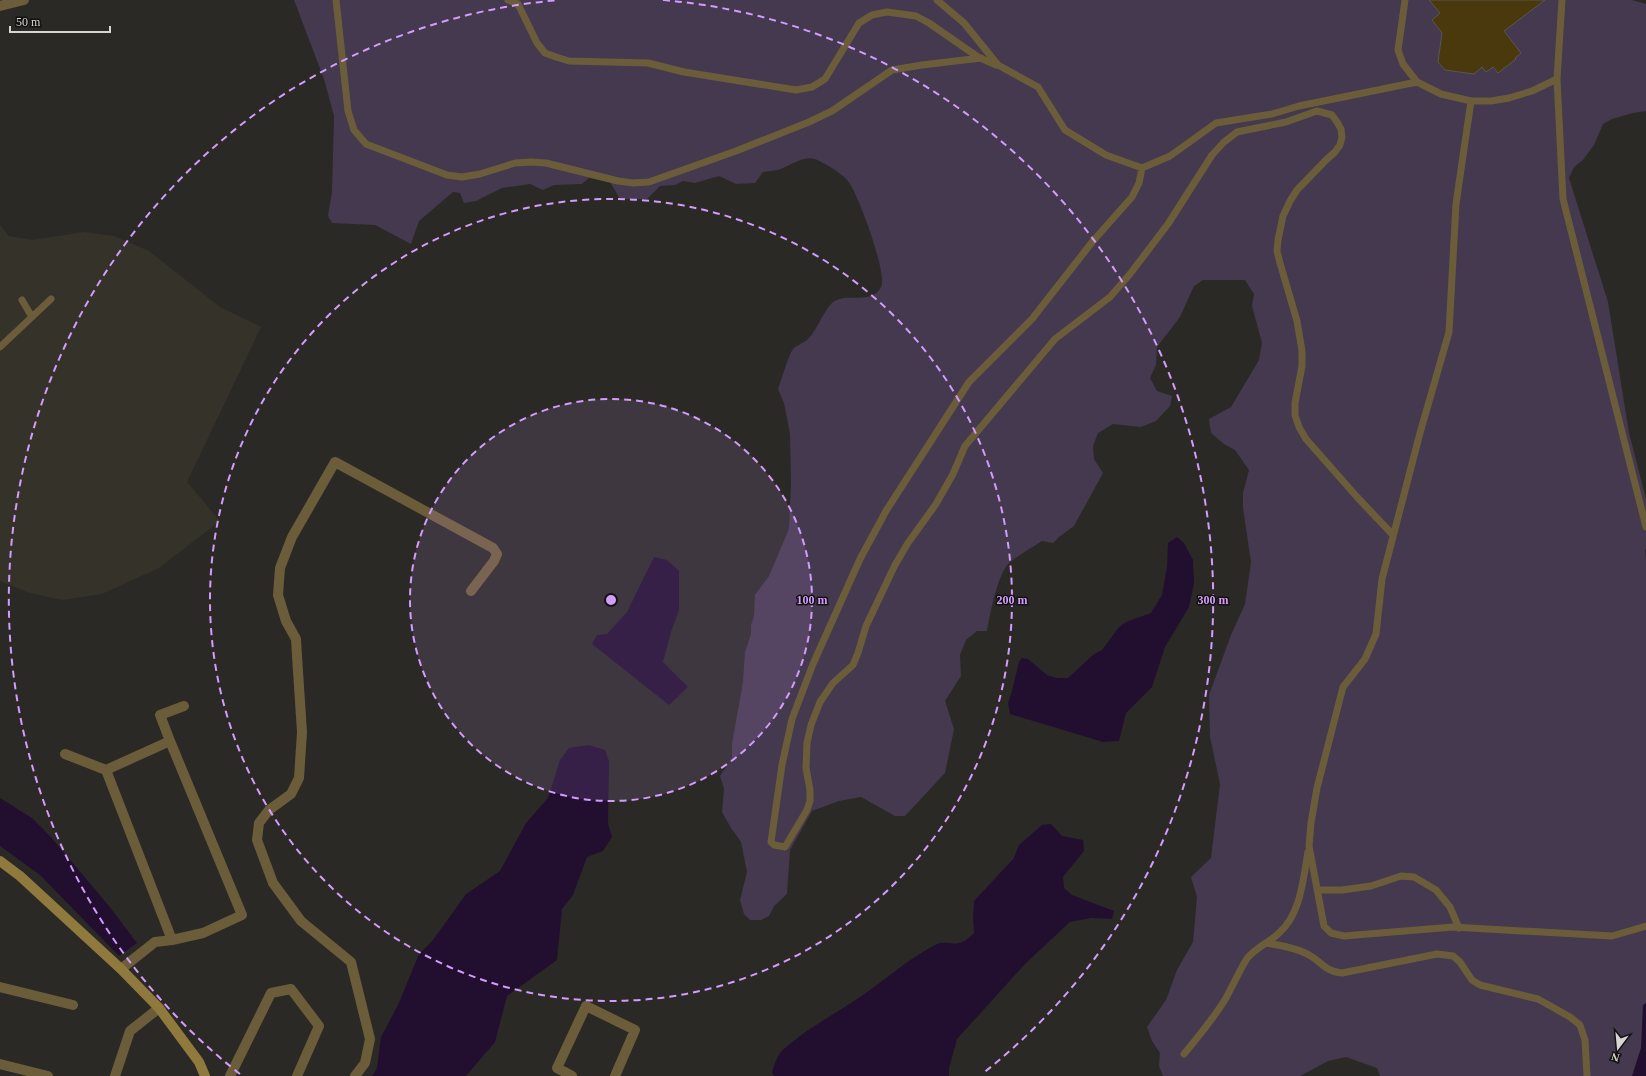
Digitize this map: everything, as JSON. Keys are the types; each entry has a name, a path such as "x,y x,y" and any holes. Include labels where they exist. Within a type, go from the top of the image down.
{"street":[{"path":"0,6 24,0"},
{"path":"355,1076 365,1063 370,1039 351,962 301,921 273,883 257,840 259,823 269,810 291,794 299,778 302,732 296,640 286,621 278,595 280,568 292,537 335,462 493,548 497,554 494,561 471,591"},
{"path":"121,969 155,942 203,933 242,916 160,715 184,706"},
{"path":"65,754 106,770 170,742"},
{"path":"106,770 172,940"},
{"path":"0,861 20,876 121,969 159,1008 199,1062 205,1076"},
{"path":"0,987 73,1005"},
{"path":"230,1076 271,993 291,989 319,1026 297,1076"},
{"path":"572,1076 556,1068 586,1006 635,1030 615,1076"},
{"path":"115,1076 130,1031 159,1008"},
{"path":"0,1064 48,1076"}],"lane":[{"path":"336,0 348,111 354,130 366,144 447,175 462,177 480,174 515,163 531,162 546,163 618,181 634,183 649,182 736,151 815,119 832,111 892,70 981,58"},
{"path":"508,0 518,4 537,43 545,53 556,57 569,61 648,63 684,72 796,90 812,87 825,78 859,23 872,15 887,12 916,16 981,58 998,65 1038,87 1065,130 1106,155 1142,168 1170,156 1216,123 1272,114 1288,109 1417,82"},
{"path":"937,0 964,23 998,65"},
{"path":"1405,0 1398,50 1403,64 1417,82 1441,94 1471,101 1491,101 1509,98 1532,91 1557,79"},
{"path":"1562,0 1557,79 1563,199 1646,527"},
{"path":"1184,1054 1225,999 1247,959 1266,942 1280,933 1292,916 1301,894 1309,846 1310,823 1317,788 1343,687 1365,659 1376,634 1382,579 1420,433 1449,332 1456,204 1471,101"},
{"path":"1286,122 1288,109"},
{"path":"1142,168 1139,183 1132,197 1093,241 1032,319 969,382 886,511 860,559 813,664 792,719 782,765 771,842 774,845 785,847 807,810 810,801 810,790 806,768 807,743 811,725 820,702 833,684 852,665 858,653 866,626 895,565 908,542 936,504 953,474 965,446 1055,339 1110,297 1130,274 1168,224 1212,155 1224,142 1237,132 1286,122 1317,111 1332,115 1337,122 1342,137 1340,145 1335,152 1297,190 1283,216 1278,240 1277,251 1297,321 1302,351 1302,366 1295,403 1295,415 1299,427 1306,439 1357,497 1393,534"},
{"path":"0,347 51,299"},
{"path":"22,300 32,317"},
{"path":"1309,846 1324,926 1331,933 1344,936 1460,928 1612,936 1646,926"},
{"path":"1317,890 1342,890 1371,886 1401,876 1414,877 1436,890 1450,907 1460,928"},
{"path":"1266,942 1293,948 1307,954 1334,973 1342,973 1437,954 1453,956 1460,962 1472,980 1480,984 1538,999 1570,1017 1580,1025 1585,1040 1587,1076"}],"shaded area":[{"path":"294,0 1632,0 1646,4 1646,111 1612,119 1603,124 1594,145 1583,160 1574,167 1569,178 1608,302 1629,433 1646,499 1646,1076 1380,1076 1377,1068 1346,1057 1328,1061 1300,1076 1163,1076 1159,1066 1160,1053 1152,1041 1147,1027 1166,1000 1177,970 1193,942 1197,897 1191,877 1211,858 1220,784 1210,737 1209,695 1231,635 1245,604 1251,562 1243,508 1243,493 1249,470 1235,450 1224,444 1211,433 1209,419 1231,407 1259,360 1262,343 1252,306 1254,294 1245,280 1203,280 1194,286 1180,317 1157,347 1156,365 1150,378 1157,391 1172,396 1170,406 1156,421 1141,427 1113,424 1098,433 1093,446 1094,459 1103,473 1074,526 1053,543 1042,541 1012,560 1005,569 1001,576 995,596 987,631 977,631 966,640 960,655 961,676 945,701 954,729 945,773 905,816 895,816 861,797 839,801 812,811 790,850 787,894 774,906 769,916 761,920 750,920 744,914 740,900 747,872 741,842 722,812 724,789 720,776 732,758 732,744 743,682 745,652 751,634 751,625 754,616 755,595 769,576 789,529 791,483 790,434 784,403 778,389 791,352 796,346 811,335 825,311 832,303 844,298 871,296 877,293 881,287 882,279 876,251 865,217 853,189 848,181 837,172 819,161 810,158 801,160 778,170 763,172 755,183 736,184 719,176 695,183 683,181 675,185 660,186 647,199 620,199 610,182 589,178 582,184 554,185 543,190 530,184 502,188 476,201 464,203 460,193 453,192 419,221 411,244 375,225 332,223 328,216 332,192 334,116 324,79"},
{"path":"0,225 9,236 32,240 84,232 114,236 149,251 220,307 261,327 187,482 220,521 159,568 102,594 62,600 30,593 0,581"},
{"path":"1177,537 1184,543 1193,560 1194,583 1189,607 1165,647 1152,687 1126,713 1119,741 1103,742 1010,714 1008,703 1019,662 1022,658 1028,659 1047,675 1057,678 1068,678 1094,654 1102,650 1119,627 1126,622 1151,613 1162,595 1167,567 1168,543"},
{"path":"654,557 667,560 679,571 679,610 663,662 688,687 669,705 592,644 597,635 607,634 627,612"},
{"path":"589,745 605,750 609,761 608,824 612,837 603,851 587,857 573,895 562,909 557,960 507,996 495,1042 466,1076 372,1076 377,1068 381,1037 398,1005 419,954 433,940 466,894 500,871 526,823 548,798 560,760 569,748"},
{"path":"0,798 32,818 49,835 109,906 137,943 119,956 40,875 0,846"},
{"path":"1051,824 1062,836 1083,840 1084,851 1063,877 1064,888 1072,895 1114,911 1112,919 1091,918 1070,922 1026,963 957,1039 949,1068 949,1076 774,1076 772,1073 781,1052 803,1034 860,997 906,963 935,945 940,943 953,944 963,942 968,939 974,933 974,901 1014,858 1019,845 1042,825"},
{"path":"1646,1003 1646,1076 1632,1076 1641,1048 1643,1005"}],"building":[{"path":"1429,0 1545,0 1504,31 1521,53 1515,58 1516,59 1498,73 1493,67 1486,72 1482,67 1474,74 1445,70 1438,62 1442,33 1432,20 1440,13"}]}
